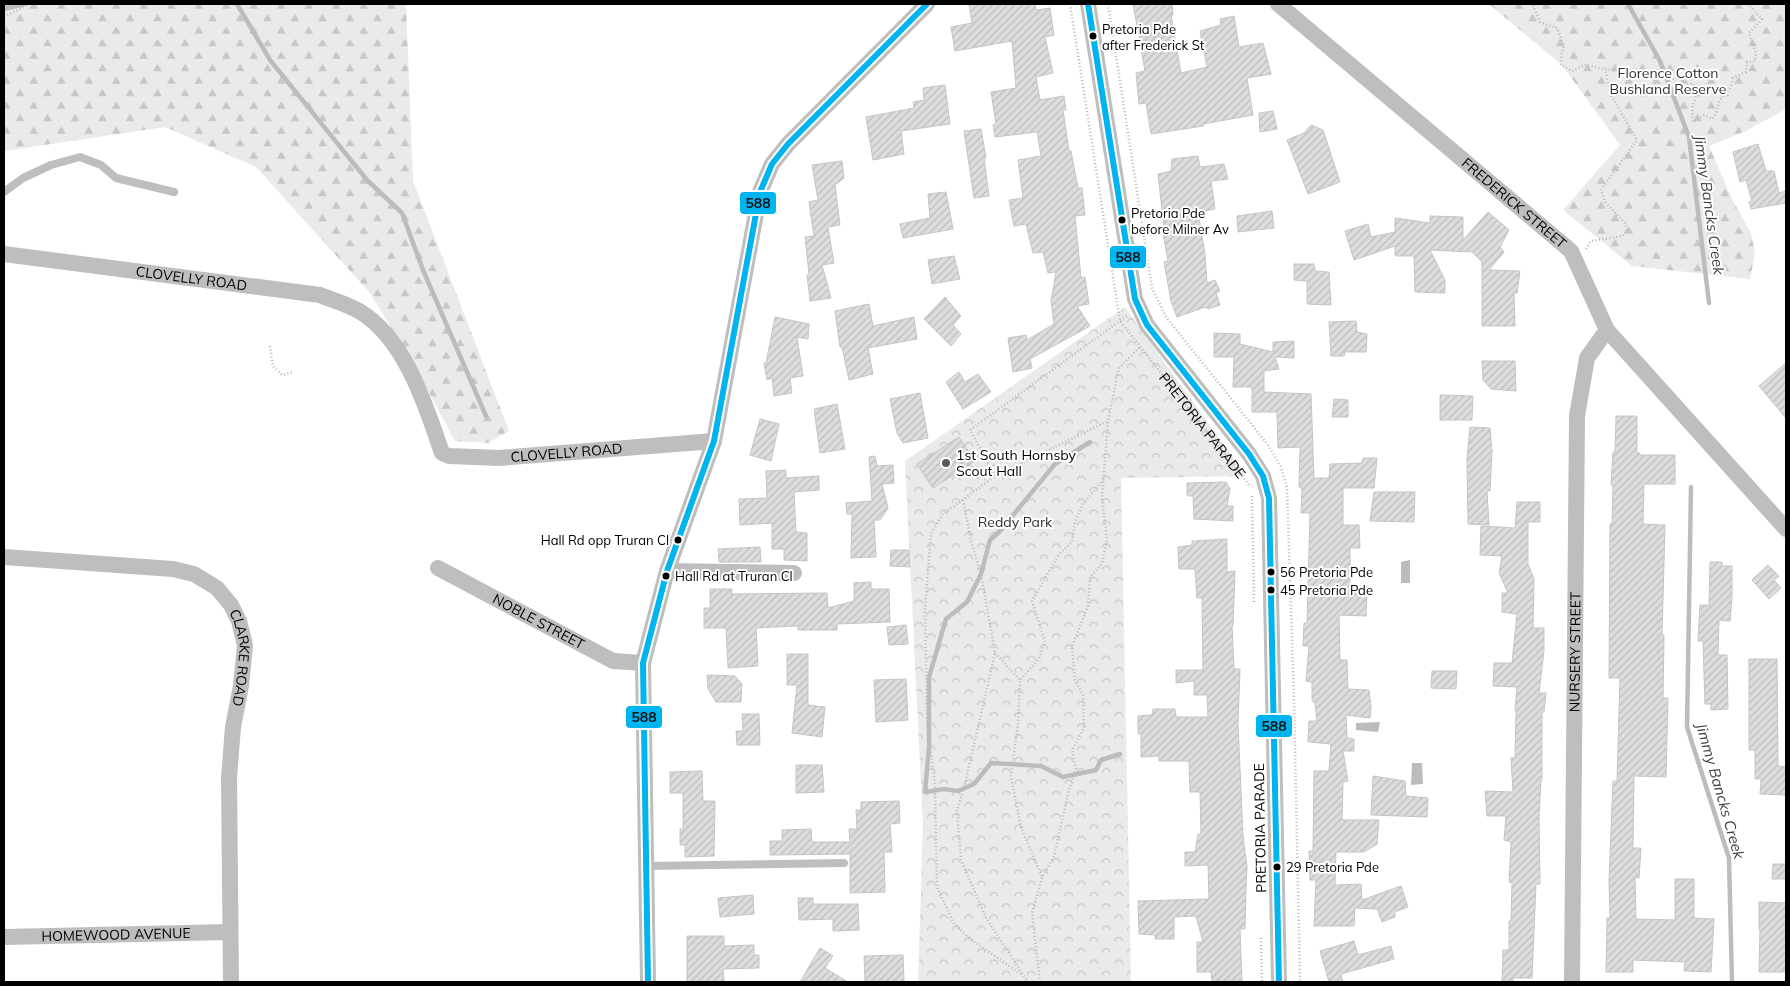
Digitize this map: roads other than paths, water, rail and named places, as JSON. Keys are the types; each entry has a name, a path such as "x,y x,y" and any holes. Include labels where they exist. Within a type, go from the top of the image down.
{"street":[{"path":"648,982 643,663 667,571 714,441 760,192 772,164 788,144 927,4"},
{"name":"PRETORIA PARADE","path":"1088,4 1135,299 1148,325 1249,454 1263,476 1269,498 1279,982"},
{"name":"FREDERICK STREET","path":"1278,4 1571,251 1606,330 1786,529"},
{"name":"CLOVELLY ROAD","path":"4,254 320,295 359,311 378,326 395,347 411,372 442,453 449,456 499,458 714,441"},
{"name":"NURSERY STREET","path":"1572,982 1577,416 1587,358 1606,330"},
{"name":"CLARKE ROAD","path":"4,557 173,569 194,574 217,588 231,605 240,621 245,644 241,686 233,727 229,778 231,982"},
{"name":"NOBLE STREET","path":"438,568 613,661 643,663"},
{"path":"667,571 794,573"},
{"name":"HOMEWOOD AVENUE","path":"4,937 230,932"}],"lane":[{"path":"4,192 23,178 51,166 80,157 101,165 116,178 174,192"},
{"path":"646,866 844,863"}],"waterway":[{"path":"4,9 24,4"},
{"path":"237,4 270,60 367,180 402,213 423,270 486,416"},
{"name":"Jimmy Bancks Creek","path":"1628,4 1660,61 1689,137 1709,303"},
{"path":"1090,442 1055,464 1000,531 990,540 981,574 967,602 946,619 929,677 929,747 925,792 944,789 958,791 974,784 991,763 1041,766 1063,777 1096,770 1101,760 1120,754"},
{"name":"Jimmy Bancks Creek","path":"1691,487 1687,727 1729,858 1732,982"}],"place":[{"name":"Pretoria Pde after Frederick St","path":"1093,36"},
{"name":"Pretoria Pde before Milner Av","path":"1122,220"},
{"name":"1st South Hornsby Scout Hall","path":"946,463"},
{"name":"Hall Rd opp Truran Cl","path":"678,540"},
{"name":"56 Pretoria Pde","path":"1271,572"},
{"name":"Hall Rd at Truran Cl","path":"666,576"},
{"name":"45 Pretoria Pde","path":"1271,590"},
{"name":"29 Pretoria Pde","path":"1277,867"}],"park label":[{"name":"Florence Cotton Bushland Reserve","path":"1668,82"},
{"name":"Reddy Park","path":"1015,522"}]}
